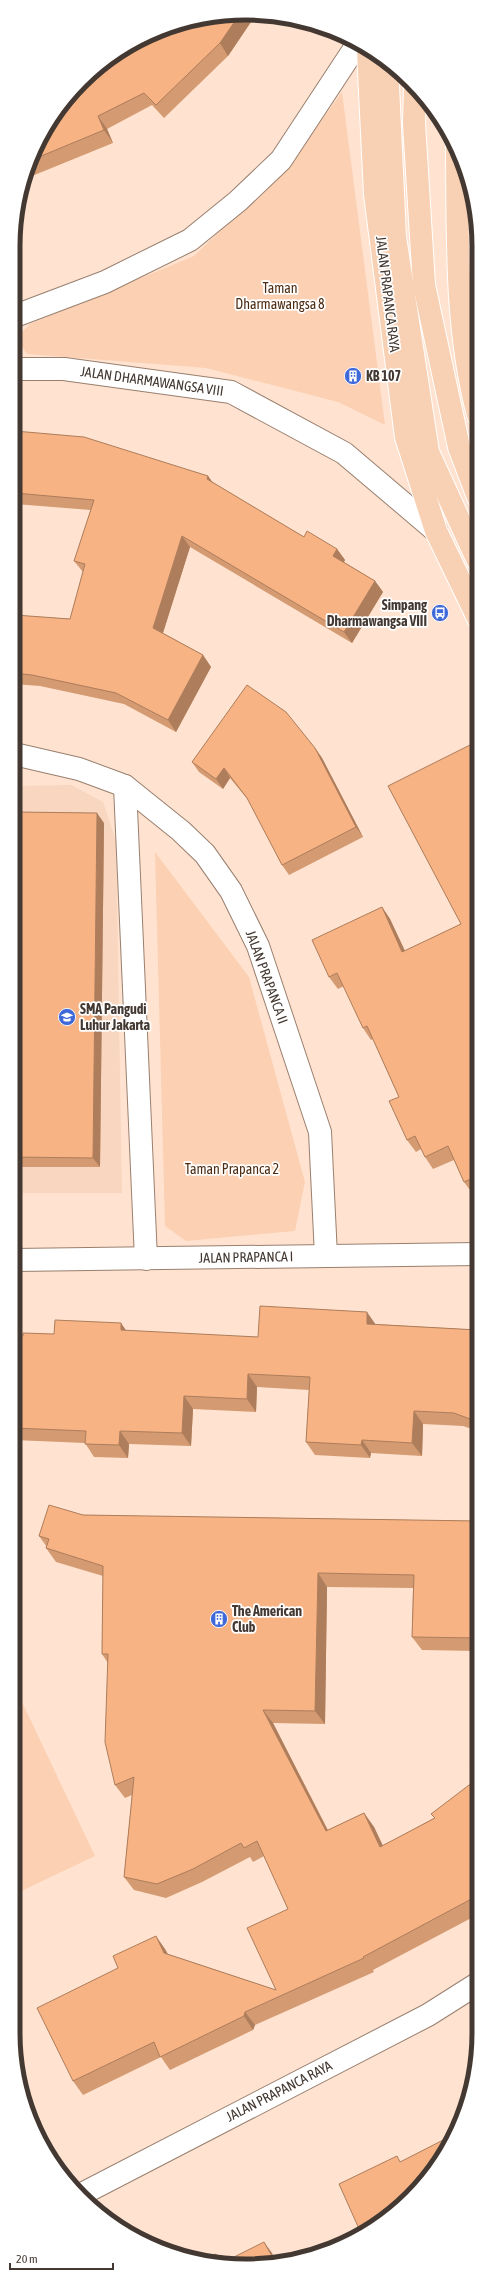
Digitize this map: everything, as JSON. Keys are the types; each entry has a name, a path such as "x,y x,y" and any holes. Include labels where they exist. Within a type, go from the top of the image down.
{"main road":[{"name":"JALAN PRAPANCA RAYA","path":"368,56 375,194 406,437 436,531 472,606"},
{"path":"387,70 395,237 428,452 472,548"},
{"path":"415,96 414,123 424,285 459,446 472,481"},
{"path":"457,165 458,294 469,380 472,391"}],"street":[{"path":"20,320 105,282 190,240 238,201 281,160 355,48"},
{"name":"JALAN DHARMAWANGSA VIII","path":"20,369 64,369 231,392 344,453 436,531"},
{"name":"JALAN PRAPANCA II","path":"20,755 79,769 125,786 182,831 205,854 231,891 258,946 320,1132 326,1256"},
{"path":"125,786 146,1259"},
{"name":"JALAN PRAPANCA I","path":"20,1260 472,1254"},
{"name":"JALAN PRAPANCA RAYA","path":"85,2192 428,2015 472,1987"}],"shaded area":[{"name":"SMA Pangudi Luhur Jakarta","path":"71,785 103,802 116,841 122,1193 20,1193 20,786"}],"green space":[{"name":"Taman Dharmawangsa 8","path":"342,92 385,425 338,402 206,368 27,354 20,344 20,334 30,324 194,256 290,163"},
{"name":"Taman Prapanca 2","path":"155,852 249,977 305,1182 295,1231 186,1241 165,1226"},
{"path":"20,1698 95,1856 20,1892"}],"building":[{"path":"236,20 220,43 156,105 144,93 98,116 104,130 38,157 58,120 76,97 97,76 120,58 146,43 173,32 202,24"},
{"path":"20,431 84,437 208,476 207,479 304,537 307,531 337,549 333,556 375,581 344,632 182,536 153,628 203,655 168,720 116,693 20,674 20,615 70,619 85,564 74,561 94,500 20,493"},
{"path":"247,685 286,712 315,748 356,827 282,865 247,798 224,768 216,779 192,762"},
{"path":"472,744 472,1179 464,1182 448,1146 425,1157 415,1136 407,1140 389,1101 399,1097 367,1026 363,1028 337,973 329,977 312,940 382,907 402,952 461,924 388,786"},
{"name":"SMA Pangudi Luhur Jakarta","path":"20,812 97,813 93,1158 20,1157"},
{"path":"260,1306 367,1312 367,1324 472,1330 472,1420 454,1413 414,1411 412,1443 362,1440 361,1445 306,1442 310,1377 248,1374 247,1399 184,1396 182,1433 120,1431 119,1445 85,1444 86,1431 20,1428 20,1336 23,1336 23,1333 54,1334 55,1320 121,1323 121,1330 258,1337"},
{"path":"49,1505 83,1515 472,1521 472,1638 412,1637 414,1575 318,1573 315,1711 263,1710 326,1831 364,1813 380,1847 435,1818 431,1814 472,1783 472,1899 363,1957 364,1958 245,2012 244,2016 160,2057 154,2042 73,2081 37,2008 118,1968 113,1956 156,1936 164,1953 276,1990 247,1928 288,1909 257,1841 244,1848 241,1843 193,1869 157,1884 124,1877 134,1777 115,1785 105,1742 108,1654 102,1654 103,1566 46,1548 49,1539 39,1536"},
{"path":"446,2139 434,2159 406,2193 384,2212 359,2229 339,2184 397,2156 400,2162"},
{"path":"264,2242 273,2257 261,2259 230,2259"}],"place":[{"name":"KB 107","path":"353,376"},
{"name":"Simpang Dharmawangsa VIII","path":"440,613"},
{"name":"SMA Pangudi Luhur Jakarta","path":"67,1017"},
{"name":"The American Club","path":"219,1619"}]}
